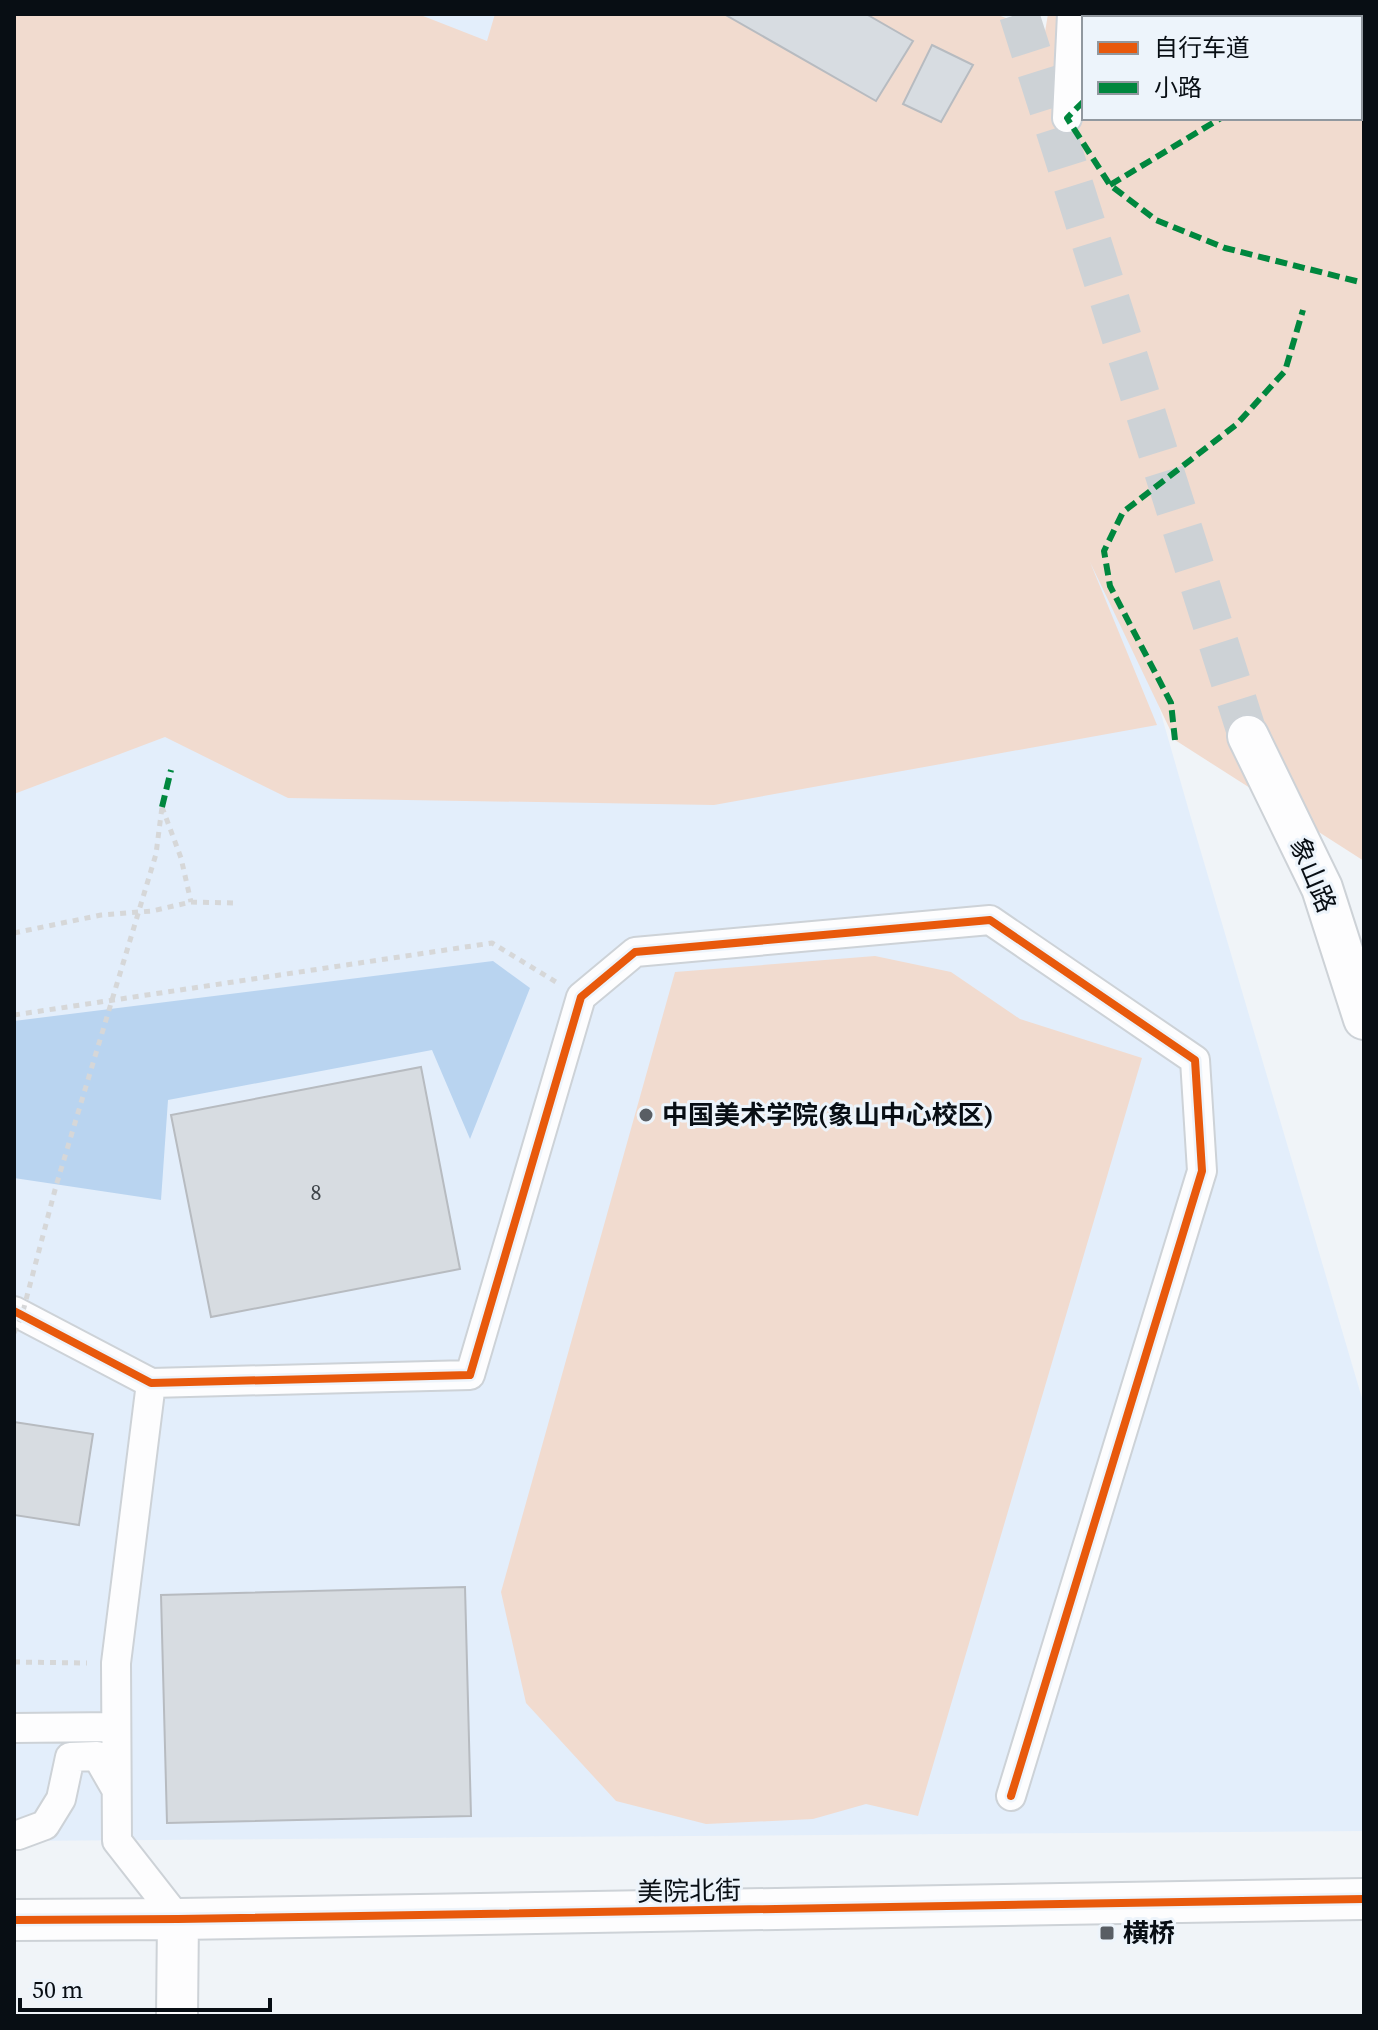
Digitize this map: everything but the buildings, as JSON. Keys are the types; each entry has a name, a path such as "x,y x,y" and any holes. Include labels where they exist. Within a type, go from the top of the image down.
{"street":[{"path":"1067,118 1072,14"},
{"name":"象山路","path":"1248,736 1322,888 1364,1019"},
{"path":"17,1320 151,1383 470,1375 581,997 635,952 990,920 1195,1060 1202,1171 1011,1796"},
{"path":"151,1383 116,1663 117,1841 178,1919 177,2016"},
{"path":"14,1728 116,1727"},
{"path":"18,1835 45,1825 61,1799 70,1757 97,1756 116,1789"},
{"name":"美院北街","path":"14,1920 1364,1899"}],"path":[{"path":"17,1320 156,854 162,807 181,858 191,902"},
{"path":"14,933 101,915 152,911 191,902 236,903"},
{"path":"14,1015 492,943 581,997"},
{"path":"14,1662 116,1663"}],"shaded area":[{"name":"中国美术学院(象山中心校区)","path":"14,14 980,14 1010,188 1364,1405 1364,1831 14,1841"},
{"path":"14,14 418,14 487,41 495,14 995,14 1045,32 1048,14 1364,14 1364,861 1175,740 1090,562 1157,725 714,805 288,798 165,737 14,794"},
{"path":"875,956 951,972 1020,1019 1142,1058 918,1816 866,1804 813,1819 706,1824 616,1801 526,1703 501,1592 675,972"}],"water":[{"path":"493,961 530,988 470,1139 432,1050 168,1100 161,1200 14,1178 14,1021"}],"tunnel":[{"path":"1019,14 1248,736"}],"marked path":[{"path":"1082,103 1067,118 1110,185 1156,220 1225,248 1364,283"},
{"path":"1110,185 1218,120"},
{"path":"1175,740 1171,703 1110,586 1104,551 1123,512 1237,424 1285,371 1303,310"},
{"path":"162,807 171,770"}],"cycle path":[{"path":"14,1311 151,1383 470,1375 581,997 635,952 990,920 1195,1060 1202,1171 1011,1796"},
{"path":"14,1920 1364,1899"}],"place":[{"name":"中国美术学院(象山中心校区)","path":"646,1115"},
{"name":"横桥","path":"1107,1933"}]}
